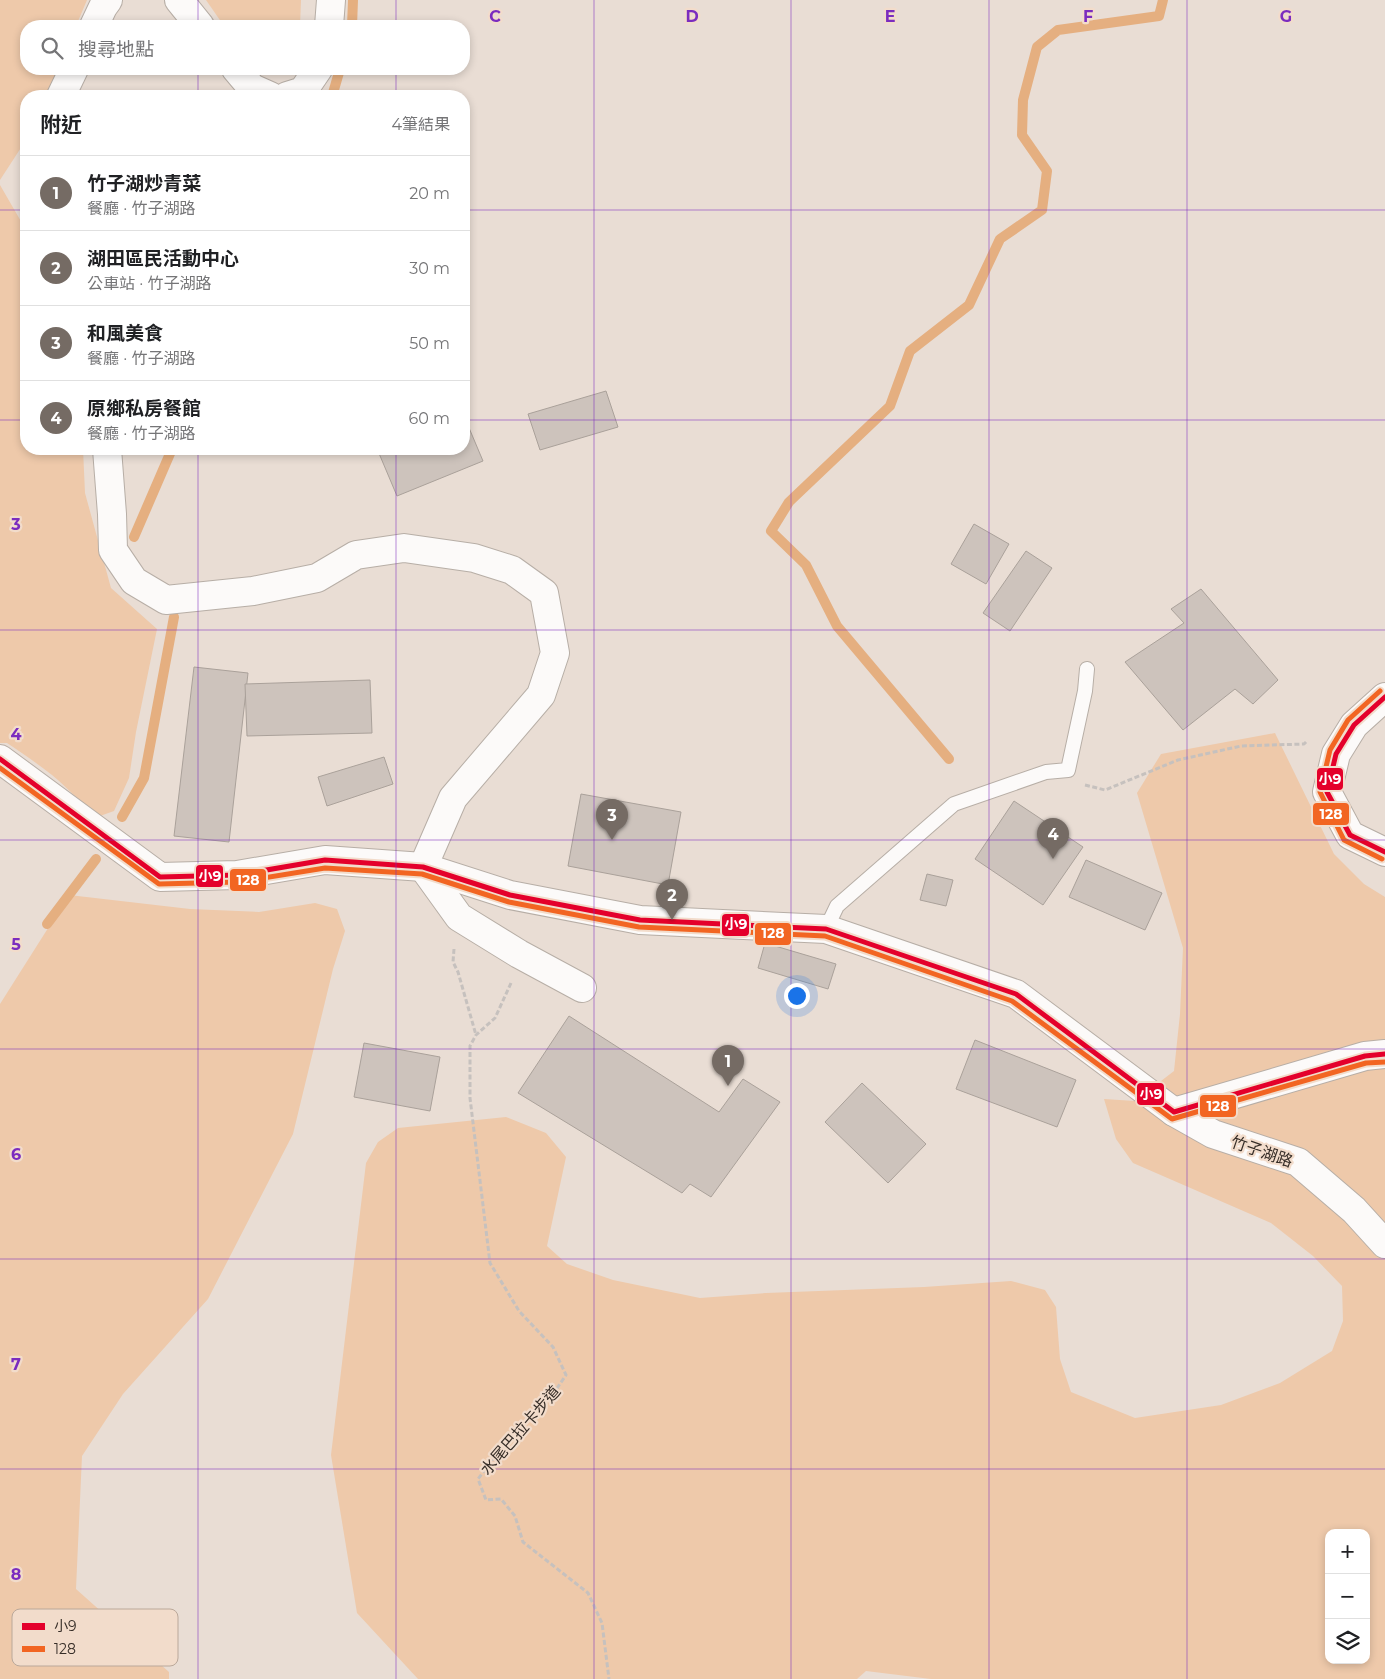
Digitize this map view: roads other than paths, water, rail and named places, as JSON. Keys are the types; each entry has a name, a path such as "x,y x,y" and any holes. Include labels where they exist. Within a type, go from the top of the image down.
{"street":[{"path":"97,20 108,0"},
{"path":"179,0 195,20"},
{"path":"329,20 331,0"},
{"path":"64,90 71,75"},
{"path":"241,75 252,88 256,90"},
{"path":"304,90 314,75"},
{"path":"107,455 113,550 134,581 166,600 253,591 317,578 356,555 404,548 474,558 512,570 544,593 555,653 541,694 453,798 423,866 459,917 519,954 582,988"},
{"path":"1385,697 1354,725 1336,754 1327,792 1350,835 1385,852"},
{"name":"竹子湖路","path":"0,759 160,878 237,875 325,860 423,866 510,895 640,920 826,929 1016,994 1174,1112 1213,1134 1298,1162 1354,1210 1385,1244"},
{"path":"1174,1112 1365,1056 1385,1054"}],"lane":[{"path":"826,929 837,906 954,804 1046,772 1068,770 1085,691 1087,669"}],"waterway":[{"path":"352,20 353,0"},
{"path":"949,759 837,626 806,565 771,531 789,502 890,406 910,351 969,305 1000,239 1042,210 1047,171 1022,135 1023,100 1037,47 1058,30 1159,16 1163,0"},
{"path":"334,90 338,75"},
{"path":"134,537 169,455"},
{"path":"122,817 144,778 174,617"},
{"path":"47,924 96,859"}],"place":[{"name":"和風美食","path":"612,840"},
{"name":"原鄉私房餐館","path":"1053,859"},
{"name":"湖田區民活動中心","path":"672,920"},
{"name":"竹子湖炒青菜","path":"728,1086"}]}
